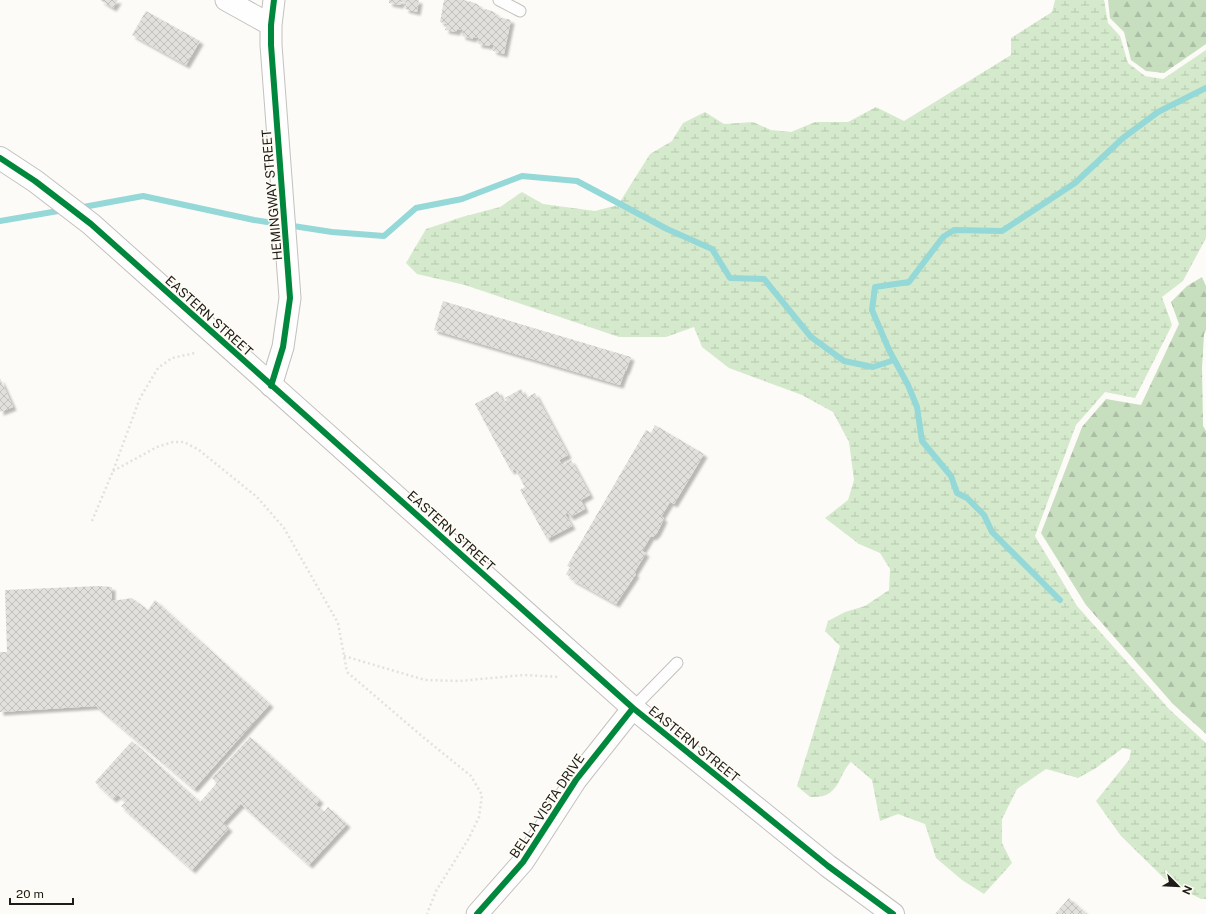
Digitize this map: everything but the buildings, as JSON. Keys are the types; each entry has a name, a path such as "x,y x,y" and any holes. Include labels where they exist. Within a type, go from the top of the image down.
{"street":[{"path":"226,0 271,25"},
{"name":"HEMINGWAY STREET","path":"271,386 287,329 290,298 289,264 271,52 271,25 274,0"},
{"name":"EASTERN STREET","path":"0,158 35,181 91,224 633,708 828,866 893,914"},
{"name":"BELLA VISTA DRIVE","path":"477,914 523,862 576,780 633,708"}],"lane":[{"path":"499,0 520,11"},
{"path":"633,708 677,663"}],"path":[{"path":"92,521 140,398 158,368 172,358 194,353"},
{"path":"112,471 157,447 173,442 184,442 199,450 257,497 284,528 338,623 347,672 471,776 482,795 479,817 470,838 436,891 427,914"},
{"path":"344,656 425,680 459,680 524,675 559,677"}],"green space":[{"path":"1055,0 1104,0 1108,23 1120,36 1128,63 1145,76 1163,79 1206,50 1206,238 1183,281 1162,297 1172,325 1135,398 1105,392 1076,425 1035,536 1077,606 1169,709 1206,743 1206,899 1201,899 1168,882 1121,836 1096,801 1129,760 1131,750 1123,748 1096,768 1078,778 1046,769 1017,789 1002,819 1002,843 1012,863 984,894 962,880 936,858 925,824 898,814 880,821 872,780 851,762 831,792 822,796 810,797 797,786 840,646 825,631 828,621 845,612 865,606 889,590 890,569 880,553 859,544 825,518 848,500 854,480 849,442 833,412 802,395 729,368 702,347 694,327 666,337 619,337 465,285 417,274 406,263 426,229 462,217 500,207 522,192 543,204 595,211 618,205 650,154 672,141 683,123 705,112 724,124 753,122 771,130 791,132 815,122 848,122 876,107 904,121 1011,55 1011,38 1052,12"},
{"path":"1108,0 1206,0 1206,44 1164,73 1146,71 1131,60 1124,32 1110,18"},
{"path":"1202,277 1206,286 1206,330 1204,334 1202,368 1203,426 1206,431 1206,734 1173,704 1086,605 1041,533 1082,427 1106,399 1141,405 1179,324 1171,302 1187,286"}],"waterway":[{"path":"1060,600 992,532 984,515 967,498 957,493 951,476 922,441 917,407 908,385 889,350 872,310 875,287 909,282 943,237 954,230 1002,231 1075,183 1123,138 1158,112 1206,88"},
{"path":"78,208 143,196 254,220 332,232 384,236 416,208 462,199 522,176 577,181 667,229 712,249 730,278 764,279 811,337 844,361 873,367 894,360"},
{"path":"0,221 64,210"}],"cycle path":[{"path":"271,386 283,347 290,298 271,45 271,25 274,0"},
{"path":"0,158 35,181 91,224 633,708 828,866 893,914"},
{"path":"477,914 523,862 576,780 633,708"}]}
